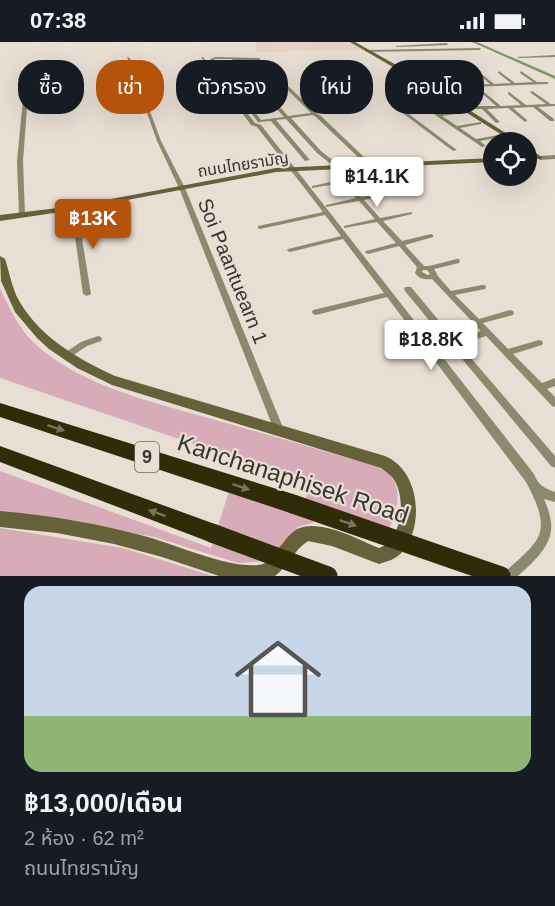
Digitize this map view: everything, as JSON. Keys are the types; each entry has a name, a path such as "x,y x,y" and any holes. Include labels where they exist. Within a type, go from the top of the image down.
{"highway":[{"name":"Kanchanaphisek Road","path":"0,410 293,504 501,576"},
{"path":"0,454 328,576"}],"street":[{"path":"352,42 385,61"},
{"path":"360,47 447,44"},
{"path":"367,51 480,49"},
{"path":"519,57 555,56"},
{"name":"Soi Paantuearn 1","path":"129,58 159,141 182,188 279,430"},
{"path":"202,58 253,124 259,126 327,210 344,237 533,484 549,514 548,533 534,553 509,576"},
{"path":"233,58 337,171 359,200 452,293 555,403"},
{"path":"300,100 258,59 212,59 260,121 314,114 362,158"},
{"path":"499,72 514,84"},
{"path":"521,72 536,83"},
{"path":"484,77 493,85"},
{"path":"484,85 546,82"},
{"path":"532,92 552,105"},
{"path":"484,93 500,107"},
{"path":"509,93 525,106"},
{"path":"484,107 552,105"},
{"path":"534,106 552,120"},
{"path":"510,107 525,121"},
{"path":"484,108 498,122"},
{"path":"22,215 20,161 24,114"},
{"path":"406,114 455,150"},
{"path":"436,114 483,145"},
{"path":"439,116 447,114"},
{"path":"470,114 500,132"},
{"path":"273,120 307,159"},
{"path":"456,127 478,123"},
{"path":"476,140 483,139"},
{"path":"320,152 337,171"},
{"path":"537,158 555,158"},
{"name":"ถนนไทยรามัญ","path":"0,218 74,208 276,170 337,171 483,161"},
{"path":"314,187 337,171"},
{"path":"260,228 390,193"},
{"path":"74,208 87,294"},
{"path":"346,227 410,213"},
{"path":"368,252 431,236"},
{"path":"290,250 344,237"},
{"path":"0,259 11,294 21,312 42,338 86,369 112,380 386,463 397,473 405,492 407,518 406,532 395,550 389,555 379,556 308,532 298,538 276,566 264,573 242,573 190,560 150,546 40,523 0,519"},
{"path":"428,271 457,261"},
{"path":"452,293 482,286"},
{"path":"408,289 453,344 488,333"},
{"path":"316,312 388,294"},
{"path":"478,322 510,313"},
{"path":"66,356 84,344 98,339"},
{"path":"507,352 539,343"},
{"path":"461,352 555,463"},
{"path":"540,388 555,382"},
{"path":"533,484 545,494 555,497"}],"shaded area":[{"path":"256,42 351,42 364,50 257,52"},
{"path":"0,288 18,323 33,342 50,356 89,379 151,402 364,462 384,470 393,479 397,504 383,545 315,522 298,527 267,561 238,563 154,537 28,514 0,514 0,471 211,548 229,491 300,514 312,480 241,460 0,378"},
{"path":"0,528 123,548 213,576 0,576"}],"waterway":[{"path":"474,42 555,78"}]}
